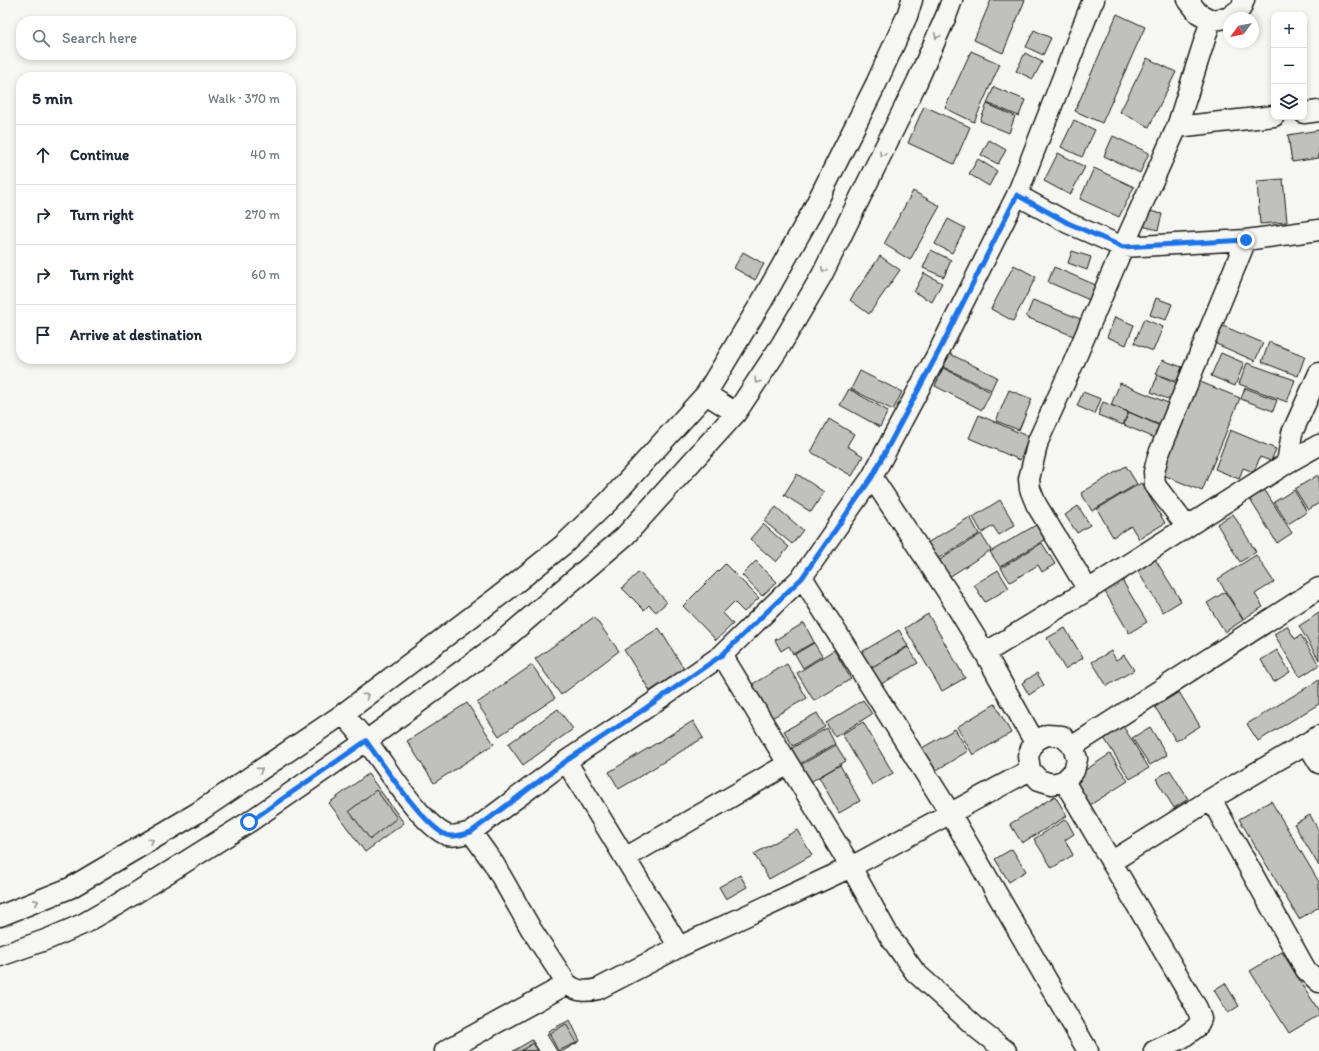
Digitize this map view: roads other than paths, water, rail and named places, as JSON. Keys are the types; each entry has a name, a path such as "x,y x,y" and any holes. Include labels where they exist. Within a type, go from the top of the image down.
{"street":[{"path":"0,916 70,888 190,817 343,714 507,590 562,546 609,501 706,394 762,301 812,212 876,84 907,16 912,0"},
{"path":"0,956 48,939 82,924 118,904 249,822 366,741 501,642 625,536 736,413 780,345 822,275 918,82 952,0"},
{"path":"343,714 366,741 424,817 447,835 457,836 471,832 566,761 722,655 802,578 872,477 939,351 1017,195 1094,0"},
{"path":"1188,0 1198,13 1211,20 1228,18 1241,8 1244,0"},
{"path":"1088,590 1036,504 1030,489 1029,479 1038,441 1177,128 1211,20"},
{"path":"1307,112 1319,111"},
{"path":"1177,128 1271,116"},
{"path":"1017,195 1068,223 1123,247 1246,240 1319,230"},
{"path":"1187,527 1155,484 1154,472 1158,456 1246,240"},
{"path":"1287,463 1292,433 1319,373"},
{"path":"706,394 736,413"},
{"path":"986,653 1287,463 1319,445"},
{"path":"872,477 986,653 1034,742"},
{"path":"802,578 950,813 1088,1051"},
{"path":"1073,746 1319,588"},
{"path":"722,655 851,867 888,934 915,972 978,1030 1006,1051"},
{"path":"1047,735 1062,736 1073,746 1077,759 1074,771 1064,781 1052,784 1039,780 1030,770 1028,756 1034,742 1047,735"},
{"path":"1111,862 1211,799 1313,740 1319,763"},
{"path":"566,761 679,947"},
{"path":"625,858 788,764"},
{"path":"471,832 494,864 531,928 567,984 574,989 590,991 679,947 851,867 1030,770"},
{"path":"1064,781 1198,1008 1201,1019 1197,1027 1182,1038 1154,1051"},
{"path":"1211,799 1306,970 1319,982"},
{"path":"445,1051 567,984"}]}
